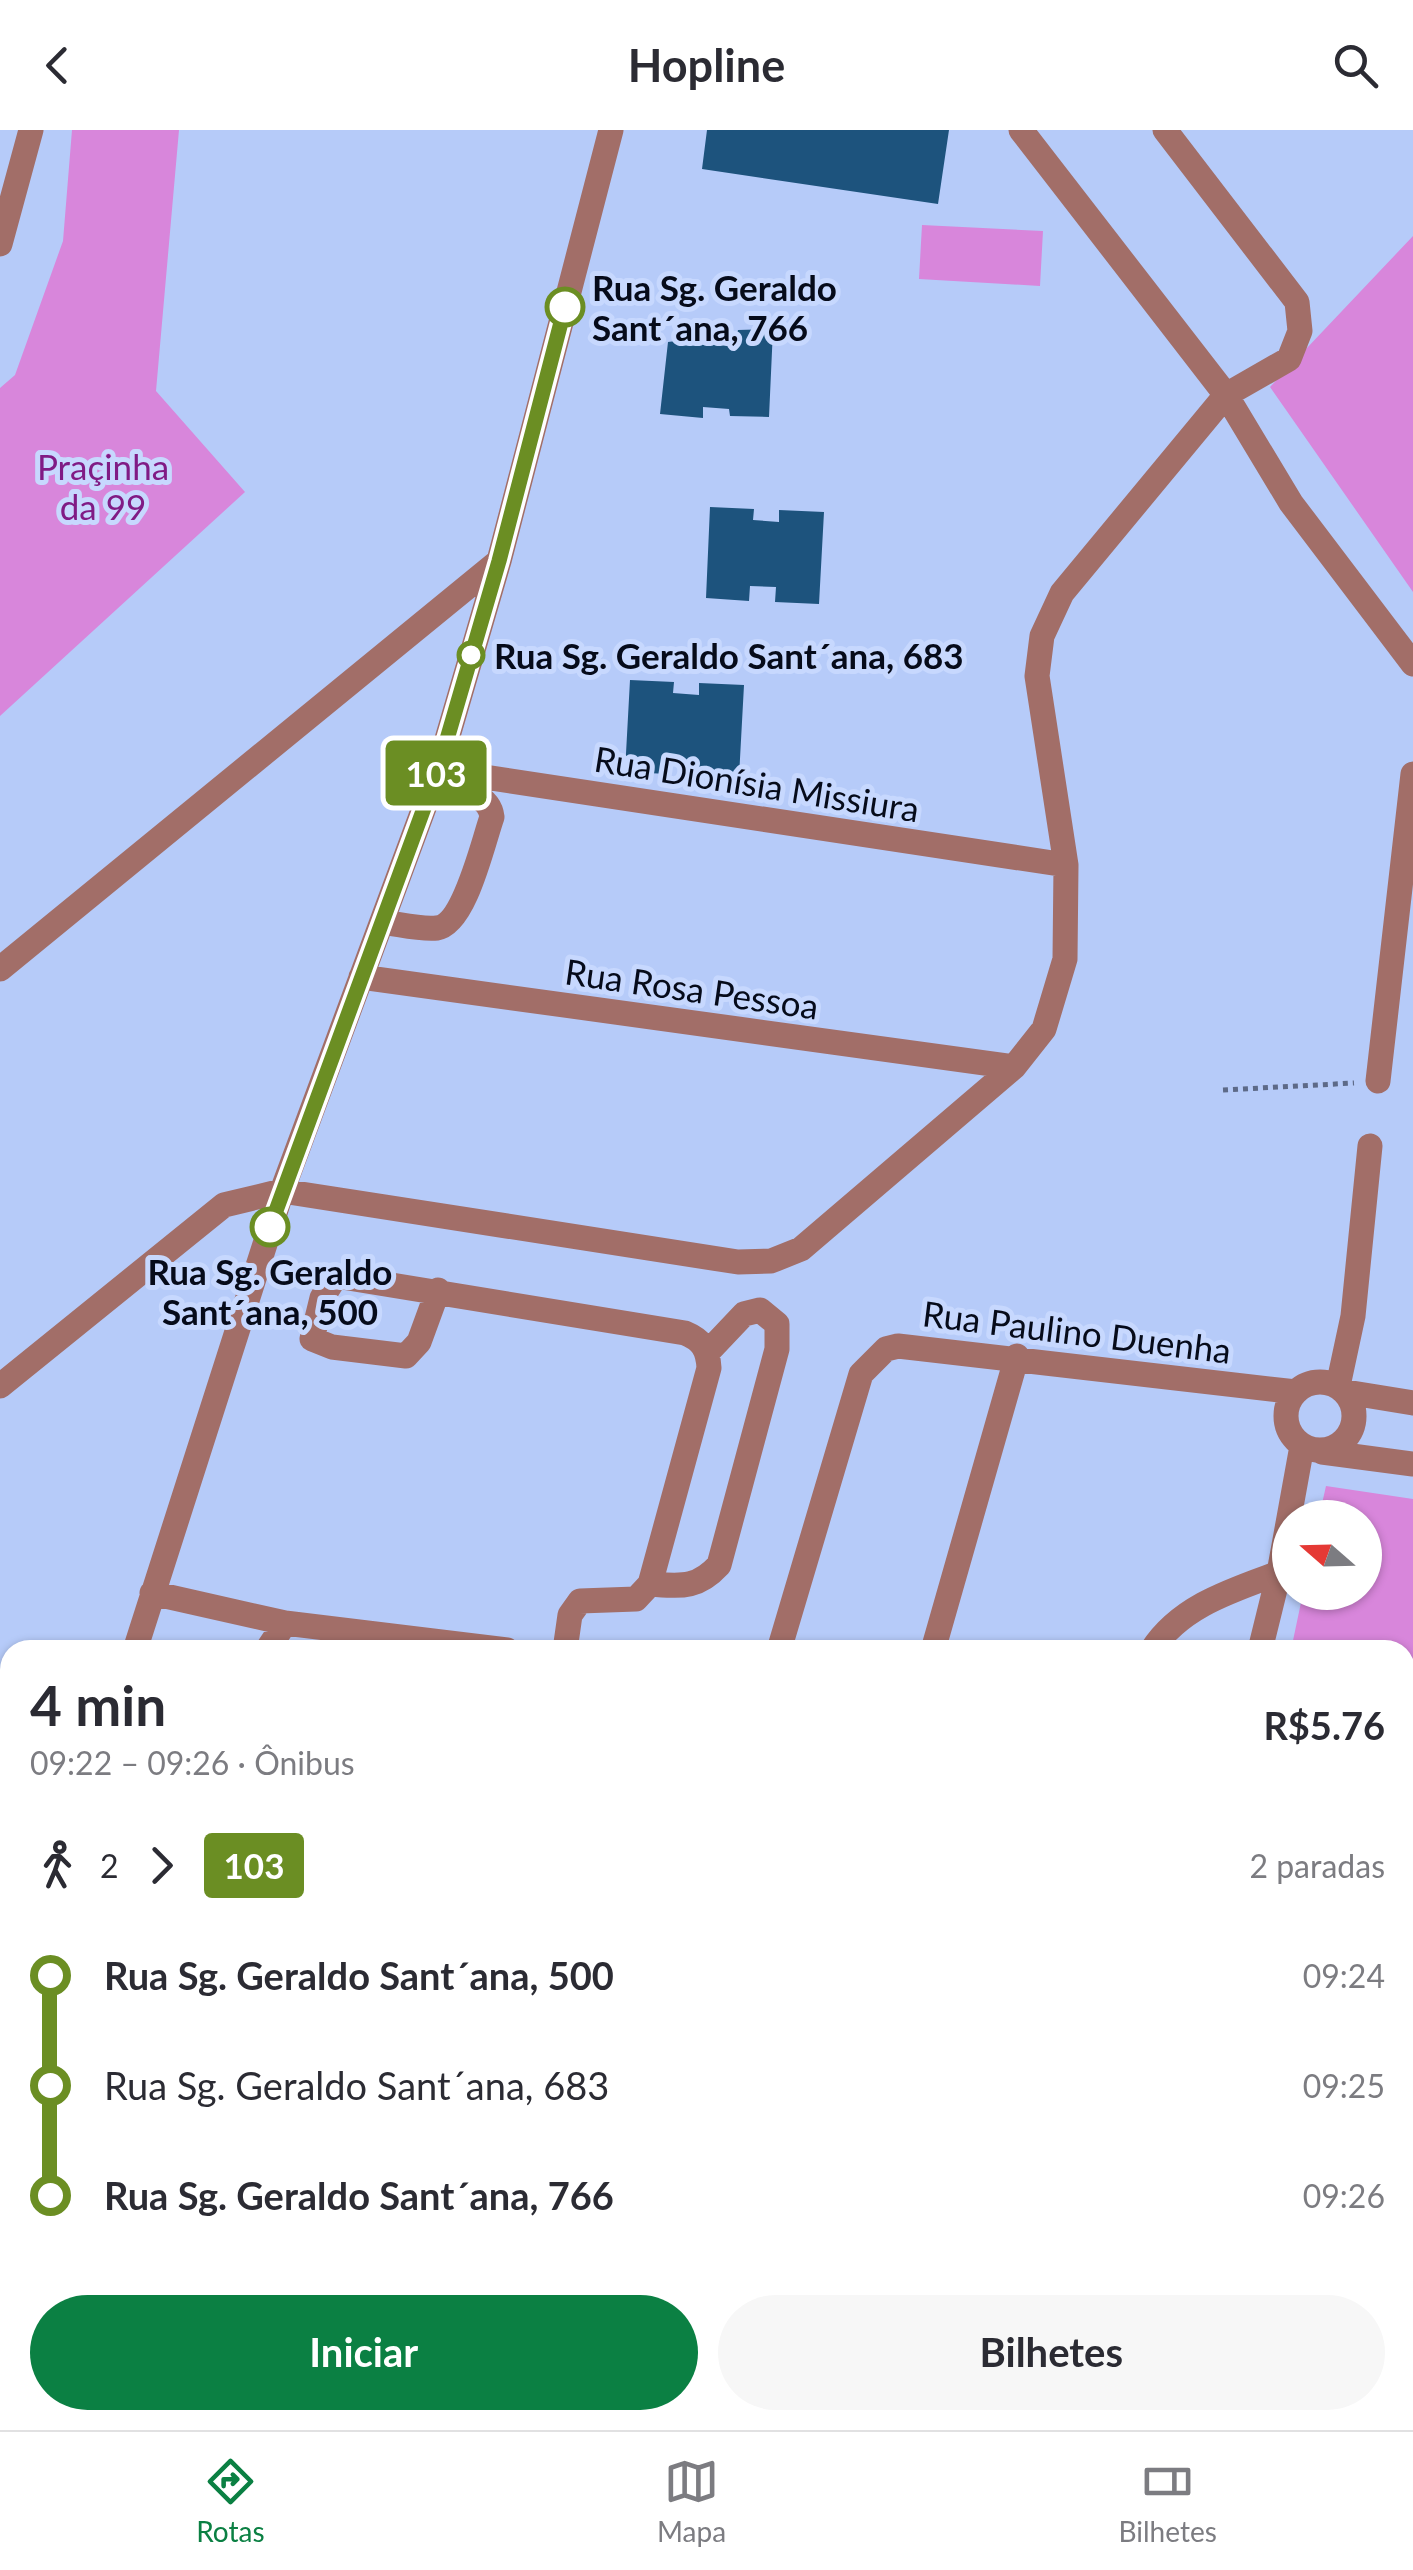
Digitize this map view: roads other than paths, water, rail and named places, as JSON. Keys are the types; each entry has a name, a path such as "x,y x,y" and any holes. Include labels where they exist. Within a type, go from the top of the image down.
{"street":[{"path":"0,244 30,130"},
{"path":"138,1640 282,1191 435,776 499,561 611,130"},
{"path":"1020,130 1226,394 1291,503 1413,664"},
{"path":"0,1386 224,1205 282,1191 738,1262 771,1261 801,1249 1014,1068 1044,1029 1056,1000 1065,959 1066,865 1037,676 1042,636 1062,593 1226,394 1289,359 1300,331 1297,302 1165,130"},
{"path":"0,969 499,561"},
{"path":"1378,1081 1413,774"},
{"path":"382,922 436,928 451,922 461,906 492,818 491,806 483,798 435,776"},
{"name":"Rua Dionísia Missiura","path":"435,776 1066,865"},
{"name":"Rua Rosa Pessoa","path":"361,977 1014,1068"},
{"path":"1309,1449 1337,1447 1352,1432 1355,1412 1342,1389 1370,1146"},
{"path":"438,1290 419,1342 406,1356 332,1346 312,1339 322,1298 336,1276 438,1290 684,1333 698,1339 708,1352 709,1368 650,1584 636,1599 580,1601 570,1615 566,1640"},
{"path":"650,1584 690,1587 706,1580 719,1565 777,1349 778,1324 760,1310 744,1314 708,1352"},
{"name":"Rua Paulino Duenha","path":"781,1640 862,1374 886,1349 898,1346 1017,1356 1296,1392"},
{"path":"936,1640 1017,1356"},
{"path":"1413,1403 1342,1389 1324,1381 1296,1392 1286,1420 1309,1449 1413,1464"},
{"path":"1297,1500 1309,1449"},
{"path":"1159,1640 1193,1610 1272,1576"},
{"path":"152,1593 285,1623 425,1640"},
{"path":"1262,1640 1272,1601"},
{"path":"274,1640 285,1623"}],"place":[{"name":"Rua Sg. Geraldo Sant´ana, 766","path":"565,307"},
{"name":"Rua Sg. Geraldo Sant´ana, 683","path":"471,655"},
{"name":"Rua Sg. Geraldo Sant´ana, 500","path":"270,1227"}],"park label":[{"name":"Praçinha da 99","path":"103,486"}]}
